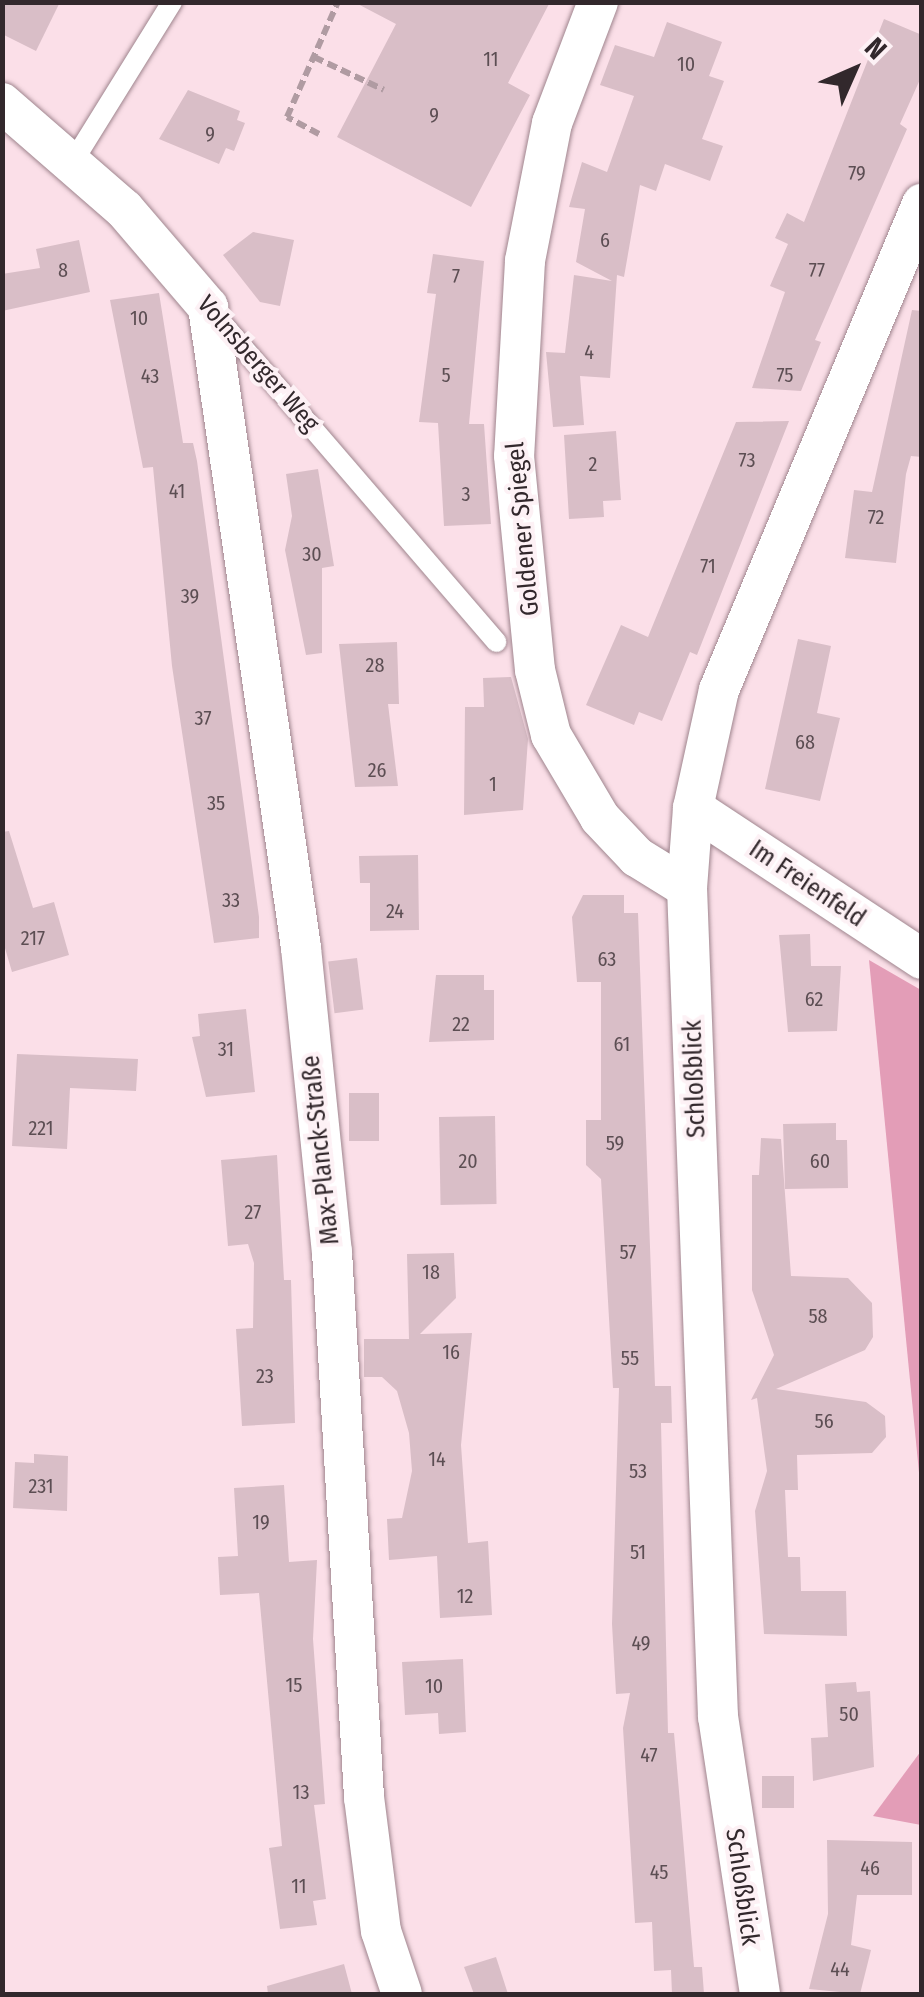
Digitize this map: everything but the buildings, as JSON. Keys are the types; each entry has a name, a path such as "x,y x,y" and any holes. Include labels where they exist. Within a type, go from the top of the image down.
{"street":[{"name":"Goldener Spiegel","path":"598,2 552,123 525,261 514,456 535,670 551,735 600,818 637,857 688,888"},
{"name":"Volnsberger Weg","path":"2,103 74,160 208,307"},
{"name":"Schloßblick","path":"760,1994 718,1718 688,888 693,808 719,690 922,204"},
{"name":"Max-Planck-Straße","path":"208,307 301,948 332,1252 364,1797 381,1931 402,1994"},
{"name":"Im Freienfeld","path":"693,808 922,960"}],"lane":[{"path":"74,160 172,2"},
{"name":"Volnsberger Weg","path":"208,307 496,642"}],"path":[{"path":"319,134 287,117 338,2"},
{"path":"314,56 384,90"}],"shaded area":[{"path":"869,960 921,990 921,1493"},
{"path":"921,1751 921,1825 873,1816"}]}
